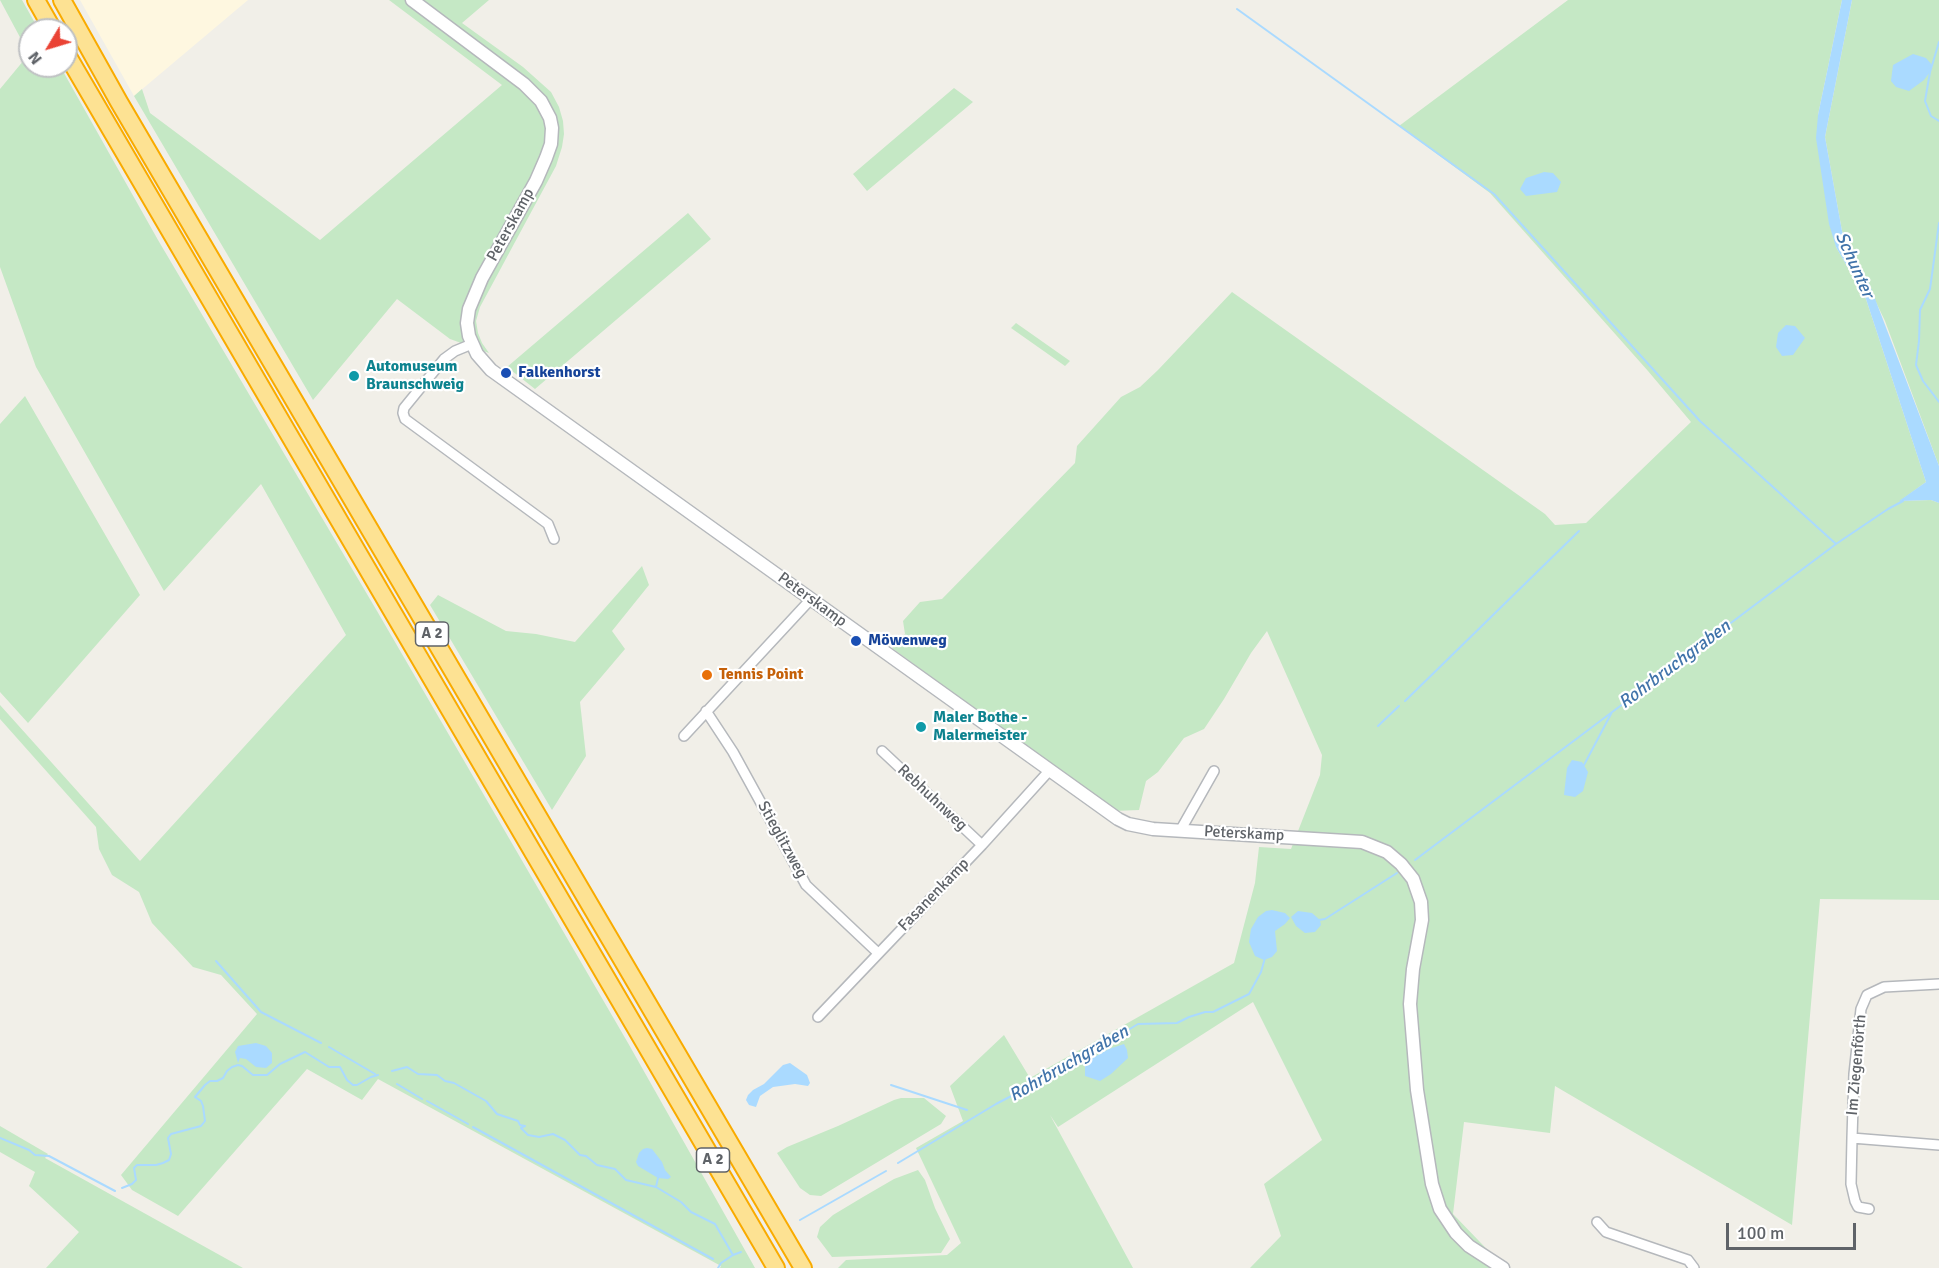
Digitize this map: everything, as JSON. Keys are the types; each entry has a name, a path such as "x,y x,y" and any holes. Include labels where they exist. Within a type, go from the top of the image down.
{"highway":[{"path":"36,0 46,18"},
{"name":"A 2","path":"62,0 125,112 803,1268"},
{"name":"A 2","path":"78,74 776,1268"}],"street":[{"name":"Peterskamp","path":"412,0 524,84 541,101 550,118 552,128 549,150 539,174 471,301 467,323 472,344 481,360 500,377 1108,813 1128,824 1153,829 1362,842 1387,852 1410,874 1419,893 1422,911 1410,1004 1417,1090 1432,1184 1440,1209 1456,1233 1476,1251 1503,1268"},
{"path":"472,344 458,349 444,359 404,408 405,419 548,524 554,539"},
{"path":"684,736 811,599"},
{"name":"Stieglitzweg","path":"706,711 734,752 806,885 878,953"},
{"name":"Rebhuhnweg","path":"882,751 982,845"},
{"name":"Fasanenkamp","path":"818,1017 982,845 1049,771"},
{"path":"1180,831 1214,771"},
{"name":"Im Ziegenförth","path":"1852,1138 1854,1074 1861,1009 1867,995 1884,987 1939,984"},
{"path":"1869,1209 1858,1207 1855,1201 1851,1184 1852,1138 1939,1145"},
{"path":"1597,1222 1606,1232 1688,1260 1694,1268"}],"shaded area":[{"path":"80,0 248,0 134,96"}],"green space":[{"path":"0,0 22,0 32,18 18,18 18,34"},
{"path":"389,0 489,0 462,23 523,67 551,92 563,121 562,147 556,166 480,307 476,321 478,333 489,353 450,339 397,299 313,400 134,96 142,89 150,113 320,240 502,85"},
{"path":"1568,0 1842,0 1818,115 1836,247 1866,299 1926,482 1900,501 1931,500 1939,503 1939,900 1820,899 1792,1225 1555,1086 1550,1133 1464,1122 1453,1214 1505,1268 1250,1268 1281,1236 1264,1184 1322,1140 1253,1002 1058,1127 1050,1115 1133,1268 838,1268 846,1260 947,1255 961,1243 916,1148 963,1121 950,1086 1004,1035 1030,1078 1234,963 1255,883 1259,847 1291,849 1320,775 1322,755 1267,631 1204,729 1184,738 1158,772 1146,781 1139,810 1113,811 892,648 905,634 903,621 920,602 942,599 1075,463 1077,446 1121,397 1140,387 1158,370 1232,292 1545,514 1555,525 1586,523 1691,422 1490,193 1399,126"},
{"path":"1852,0 1939,0 1939,466 1885,321 1842,231 1825,137"},
{"path":"18,67 18,78 67,78 158,240 628,1043 755,1268 720,1268 721,1266 378,1079 362,1100 307,1069 178,1216 132,1190 121,1175 257,1014 221,975 193,967 152,923 139,892 112,875 99,849 96,827 0,719 0,705 140,861 346,635 261,484 164,591 36,367 0,267 0,89"},
{"path":"954,88 973,102 867,191 853,174"},
{"path":"688,213 711,239 535,389 507,367"},
{"path":"1016,323 1070,361 1065,366 1011,328"},
{"path":"25,396 140,595 28,723 0,692 0,424"},
{"path":"642,566 649,585 612,631 625,649 580,702 586,756 552,810 430,605 438,595 506,631 575,642"},
{"path":"901,1098 924,1098 946,1116 941,1124 821,1196 810,1195 800,1188 777,1153 787,1147"},
{"path":"0,1126 48,1154 45,1158 243,1268 46,1268 79,1232 29,1186 35,1172 0,1152"},
{"path":"918,1170 925,1180 950,1239 941,1253 832,1257 817,1237 820,1227 833,1215 863,1197 894,1179"}],"water":[{"name":"Schunter","path":"1842,0 1852,0 1825,137 1842,231 1851,254 1869,283 1939,466 1939,503 1931,500 1899,501 1926,482 1866,299 1836,247 1829,224 1816,138 1818,115"},
{"path":"1913,54 1926,58 1932,65 1924,80 1909,91 1896,87 1891,81 1893,65"},
{"path":"1544,172 1553,173 1561,182 1557,192 1526,196 1520,189 1526,178"},
{"path":"1786,325 1795,326 1805,338 1793,355 1782,356 1776,347 1778,333"},
{"path":"1572,760 1582,762 1588,772 1583,791 1575,797 1564,795 1567,768"},
{"path":"1272,910 1285,913 1290,918 1275,931 1277,951 1272,957 1264,960 1255,956 1249,942 1251,929 1258,917"},
{"path":"1298,911 1312,913 1320,920 1321,925 1315,932 1305,933 1296,926 1291,917"},
{"path":"256,1043 266,1046 272,1053 272,1063 266,1068 256,1067 246,1059 240,1058 238,1063 235,1052 238,1046"},
{"path":"1124,1044 1128,1058 1111,1074 1100,1081 1085,1076 1085,1062"},
{"path":"790,1063 807,1075 810,1083 808,1086 795,1084 773,1087 760,1096 756,1107 749,1105 746,1100 748,1095 764,1084 783,1065"},
{"path":"647,1148 652,1149 671,1177 658,1178 638,1166 636,1162 639,1153"}],"waterway":[{"path":"1237,9 1494,194 1700,421 1836,544"},
{"path":"1939,42 1930,72 1925,101 1931,116 1939,121"},
{"path":"1939,223 1930,289 1920,310 1916,365 1923,381 1939,402"},
{"name":"Rohrbruchgraben","path":"1415,860 1836,544 1903,501"},
{"path":"1405,701 1579,531"},
{"path":"1378,726 1399,706"},
{"path":"1584,765 1612,712"},
{"name":"Rohrbruchgraben","path":"1319,920 1325,919 1397,873"},
{"name":"Rohrbruchgraben","path":"898,1163 996,1104 1076,1062 1138,1024 1177,1023 1205,1012 1213,1012 1249,994 1261,972 1265,958"},
{"path":"216,961 261,1012 321,1043"},
{"path":"329,1047 375,1074"},
{"name":"Rohrbruchgraben","path":"122,1188 136,1180 134,1168 137,1165 156,1165 169,1160 171,1154 168,1138 171,1134 201,1126 205,1121 203,1106 201,1101 195,1097 205,1085 210,1081 223,1078 232,1067 238,1065 253,1075 267,1075 280,1064 305,1052 329,1067 340,1067 347,1080 353,1085 378,1075"},
{"name":"Rohrbruchgraben","path":"392,1071 407,1067 418,1074 437,1075 486,1101 497,1114 518,1121 520,1125 525,1126 521,1128 528,1135 539,1137 553,1134 565,1140 580,1155 586,1156 597,1165 615,1169 626,1180 656,1187 681,1202 691,1212 715,1224 733,1255 741,1252"},
{"path":"397,1084 422,1099"},
{"path":"891,1085 967,1110"},
{"path":"427,1101 468,1124"},
{"path":"473,1127 713,1259"},
{"name":"Rohrbruchgraben","path":"0,1138 29,1150 35,1155 49,1156 115,1191"},
{"name":"Rohrbruchgraben","path":"800,1220 886,1171"},
{"path":"656,1187 658,1178"},
{"path":"718,1268 721,1263 733,1255"}],"place":[{"name":"Falkenhorst","path":"506,373"},
{"name":"Automuseum Braunschweig","path":"354,376"},
{"name":"Möwenweg","path":"856,641"},
{"name":"Tennis Point","path":"707,675"},
{"name":"Maler Bothe - Malermeister","path":"921,727"}]}
